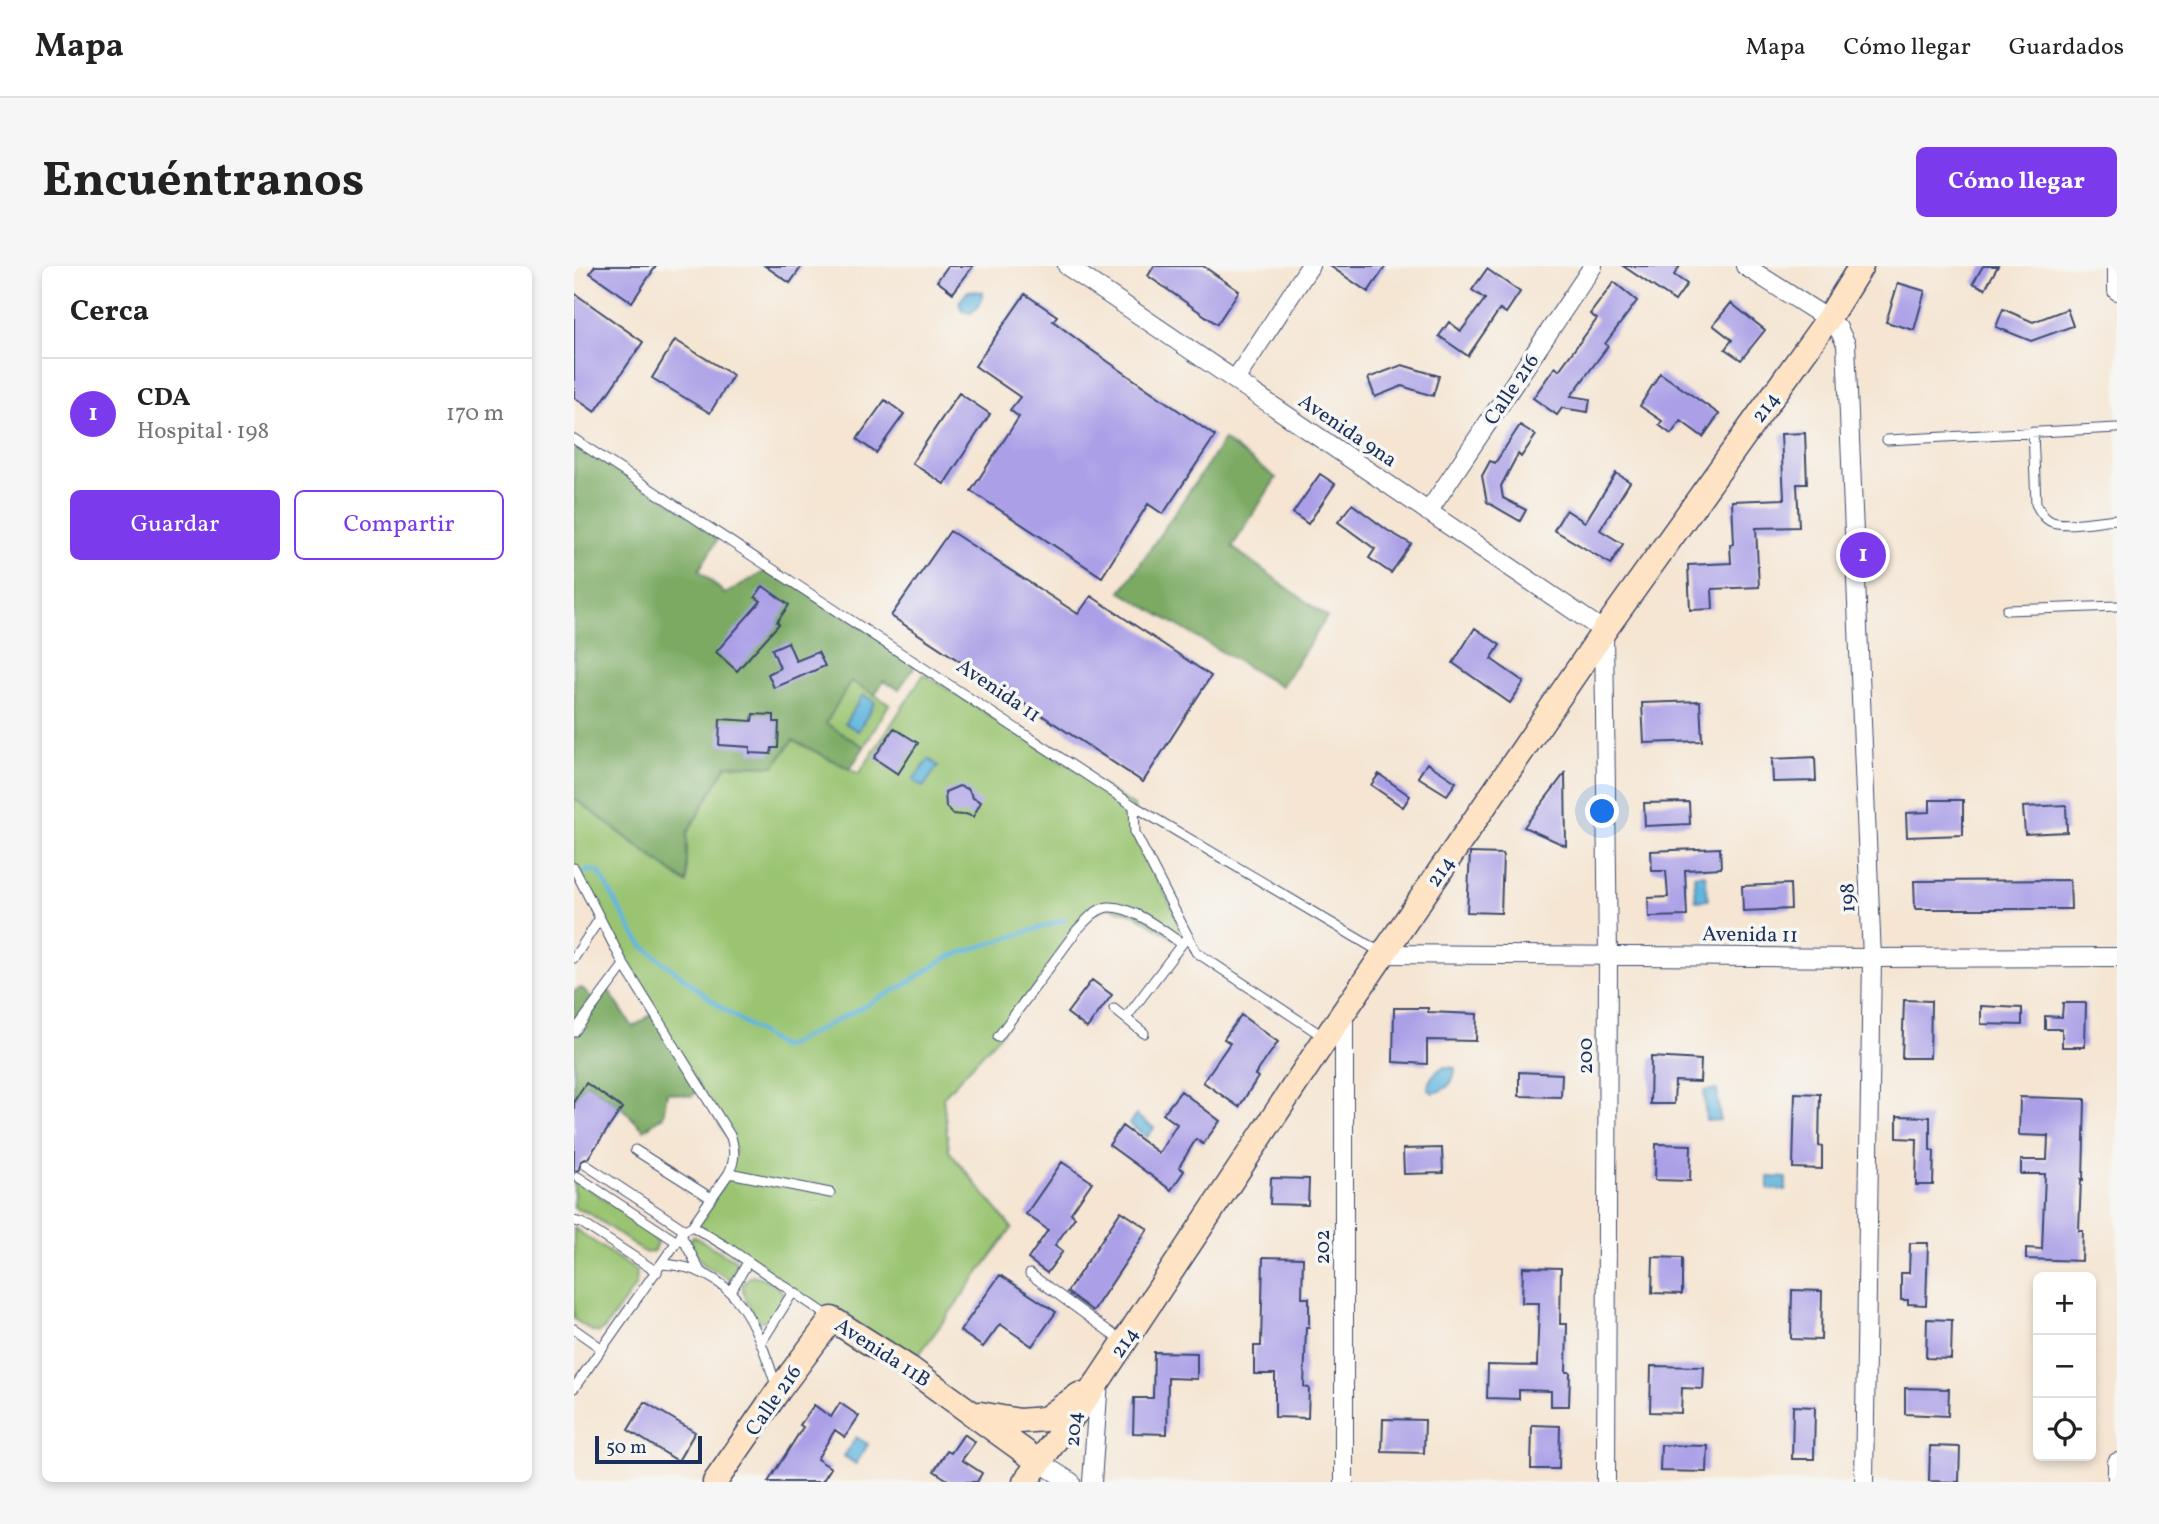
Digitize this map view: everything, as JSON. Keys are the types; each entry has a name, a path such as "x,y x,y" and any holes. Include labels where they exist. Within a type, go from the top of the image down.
{"street":[{"name":"Avenida 9na","path":"1067,266 1604,631"},
{"path":"1235,380 1310,266"},
{"name":"Calle 216","path":"1428,512 1593,266"},
{"path":"1745,266 1828,319"},
{"name":"214","path":"1025,1482 1099,1380 1344,1011 1604,631 1828,319 1861,266"},
{"path":"2117,266 2117,291"},
{"name":"198","path":"1828,319 1838,328 1846,344 1872,958 1864,1482"},
{"name":"200","path":"1604,631 1608,955 1606,1482"},
{"name":"Avenida 11","path":"1383,954 2117,957"},
{"name":"202","path":"1344,1011 1344,1482"},
{"name":"Calle 216","path":"715,1482 832,1319"},
{"name":"Avenida 11B","path":"832,1319 1071,1482"},
{"path":"973,1413 1019,1421 1045,1419 1099,1380"},
{"name":"204","path":"1092,1482 1099,1380"},
{"path":"2117,1462 2117,1482"}],"lane":[{"path":"1887,440 2117,428"},
{"path":"2033,432 2036,503 2040,512 2049,521 2064,524 2117,519"},
{"name":"Avenida 11","path":"574,439 1134,806 1383,954"},
{"path":"2007,610 2117,606"},
{"path":"1134,806 1135,833 1185,940 1196,952 1326,1038"},
{"path":"574,868 624,965 731,1136 735,1150 734,1163 729,1173 574,1388"},
{"path":"998,1037 1077,930 1091,915 1100,910 1108,907 1122,909 1185,940"},
{"path":"574,958 600,918"},
{"path":"1126,1018 1185,940"},
{"path":"574,1031 624,965"},
{"path":"1114,1009 1144,1033"},
{"path":"635,1150 711,1198"},
{"path":"586,1166 684,1233 700,1271"},
{"path":"729,1173 830,1193"},
{"path":"578,1177 684,1233"},
{"path":"574,1221 660,1268 680,1265 700,1271 732,1291 755,1325 778,1391"},
{"name":"Avenida 11B","path":"684,1233 748,1262 832,1319"},
{"path":"732,1291 748,1262"},
{"path":"1030,1274 1124,1342"},
{"path":"762,1341 793,1292"},
{"path":"574,1329 601,1348"}],"green space":[{"path":"574,438 720,535 699,570 725,594 771,568 917,663 899,689 883,681 875,695 851,681 826,723 864,747 850,769 793,740 774,766 727,765 687,833 687,883 574,798"},
{"path":"1224,440 1276,478 1232,547 1327,617 1281,687 1121,592"},
{"path":"924,674 1134,806 1135,833 1187,937 1182,944 1137,915 1108,907 1091,915 998,1037 943,1097 949,1151 1012,1228 909,1368 692,1226 729,1173 735,1150 624,965 574,868 574,798 686,883 687,833 727,765 774,766 793,740 859,774"},
{"path":"851,680 889,704 864,747 825,723"},
{"path":"582,988 596,1002 607,988 633,1027 654,1013 701,1090 691,1096 667,1092 663,1116 644,1130 622,1108 587,1083 574,1101 574,991"},
{"path":"574,1179 652,1231 657,1243 654,1251 646,1253 589,1213 574,1208"},
{"path":"574,1228 637,1273 636,1285 605,1328 598,1333 574,1319"},
{"path":"693,1236 738,1262 730,1279 703,1264 690,1240"},
{"path":"752,1275 774,1284 783,1294 783,1302 778,1311 766,1320 755,1317 744,1294 742,1284"}],"water":[{"path":"968,291 983,292 979,305 970,313 962,311 959,302"},
{"path":"863,695 875,702 858,731 845,723"},
{"path":"929,759 938,766 923,787 913,780"},
{"path":"1705,874 1708,900 1696,901 1694,875"},
{"path":"1443,1067 1455,1068 1452,1081 1443,1090 1433,1093 1428,1089 1429,1082"},
{"path":"1717,1090 1720,1120 1706,1121 1704,1091"},
{"path":"1136,1115 1154,1128 1147,1137 1129,1124"},
{"path":"1768,1177 1786,1178 1786,1190 1768,1189"},
{"path":"856,1437 868,1444 856,1464 844,1456"}],"building":[{"path":"595,266 656,266 632,302 590,273"},
{"path":"765,266 802,266 790,283"},
{"path":"948,266 973,266 953,293 937,281"},
{"path":"1154,266 1203,266 1239,291 1217,324 1148,276"},
{"path":"1330,266 1386,266 1368,292"},
{"path":"1623,266 1680,266 1674,275 1687,284 1675,301"},
{"path":"1983,266 1998,266 1985,289 1973,283"},
{"path":"1487,269 1520,292 1506,313 1500,309 1468,356 1439,336 1449,322 1461,331 1485,299 1472,290"},
{"path":"1614,282 1637,301 1571,396 1590,399 1588,412 1562,408 1557,415 1533,398 1555,367 1559,370 1597,319 1590,314"},
{"path":"1898,283 1925,291 1914,330 1886,322"},
{"path":"574,293 643,342 595,412 574,397"},
{"path":"1025,294 1057,316 1053,321 1090,349 1215,436 1163,514 1148,504 1102,577 971,491 1019,417 1010,410 1020,397 975,366"},
{"path":"1731,303 1765,330 1741,360 1725,349 1732,340 1713,325"},
{"path":"2003,309 2033,322 2067,309 2073,326 2031,341 1996,327"},
{"path":"675,340 733,375 710,413 652,378"},
{"path":"1402,365 1439,376 1433,396 1402,386 1375,397 1368,378"},
{"path":"1660,373 1719,414 1703,437 1681,421 1671,434 1659,425 1662,421 1640,406"},
{"path":"959,393 990,414 944,484 912,463"},
{"path":"885,400 904,414 876,453 857,439"},
{"path":"1520,425 1536,435 1521,457 1518,454 1501,486 1503,498 1526,510 1520,521 1487,502 1482,476 1490,461 1495,463"},
{"path":"1805,433 1807,484 1797,484 1799,527 1756,528 1759,587 1712,589 1713,609 1690,610 1688,565 1731,563 1730,545 1734,544 1732,501 1784,499 1781,434"},
{"path":"1616,473 1630,482 1600,530 1623,544 1611,564 1554,530 1566,510 1585,522"},
{"path":"1320,474 1335,484 1308,524 1293,513"},
{"path":"1352,504 1411,544 1391,573 1369,558 1375,549 1338,522"},
{"path":"950,531 1078,614 1091,596 1211,676 1143,782 891,616"},
{"path":"763,586 789,605 777,622 779,624 737,671 716,652 761,601 755,597"},
{"path":"1475,628 1500,645 1491,659 1524,682 1510,703 1453,663"},
{"path":"788,642 796,661 818,652 825,666 774,688 768,674 780,668 772,649"},
{"path":"1700,701 1702,741 1644,743 1642,703"},
{"path":"753,714 774,715 774,722 779,722 778,748 772,748 771,754 750,753 750,747 719,745 720,719 752,721"},
{"path":"894,728 918,743 898,774 874,758"},
{"path":"1815,757 1816,781 1773,782 1772,759"},
{"path":"1427,763 1456,782 1447,795 1418,777"},
{"path":"1565,773 1566,846 1524,827"},
{"path":"1379,774 1410,796 1403,807 1371,785"},
{"path":"959,786 968,789 973,798 981,802 973,817 953,814 946,807 945,792"},
{"path":"1930,800 1963,800 1963,835 1907,837 1906,813 1930,812"},
{"path":"1689,802 1690,824 1645,826 1644,803"},
{"path":"2066,805 2067,832 2025,834 2023,807"},
{"path":"1720,848 1721,868 1685,870 1687,916 1649,917 1648,898 1668,897 1666,871 1652,871 1651,851"},
{"path":"1470,853 1503,854 1501,913 1467,912"},
{"path":"2070,880 2071,909 1915,909 1914,881"},
{"path":"1790,884 1791,909 1743,911 1742,886"},
{"path":"1092,980 1112,995 1087,1028 1067,1013"},
{"path":"1904,1000 1931,1001 1930,1058 1902,1058"},
{"path":"2063,1003 2086,1003 2085,1047 2062,1047 2062,1029 2045,1029 2045,1016 2062,1017"},
{"path":"1981,1006 2022,1008 2022,1025 1981,1024"},
{"path":"1394,1008 1428,1008 1428,1012 1477,1014 1476,1041 1427,1040 1427,1064 1393,1062"},
{"path":"1241,1015 1278,1042 1255,1075 1258,1077 1239,1107 1203,1082 1230,1043 1224,1039"},
{"path":"1651,1057 1701,1060 1700,1082 1675,1081 1674,1104 1650,1104"},
{"path":"1519,1072 1562,1074 1561,1097 1519,1096"},
{"path":"586,1083 622,1108 588,1158 581,1161 579,1170 574,1171 574,1101"},
{"path":"1181,1091 1220,1121 1203,1144 1196,1139 1179,1167 1184,1171 1171,1190 1109,1145 1122,1126 1159,1153 1177,1124 1163,1114"},
{"path":"1795,1093 1820,1094 1819,1146 1822,1147 1822,1169 1793,1168"},
{"path":"2020,1097 2085,1099 2079,1231 2083,1231 2082,1261 2026,1259 2026,1248 2042,1249 2045,1174 2021,1174 2021,1160 2047,1160 2048,1136 2019,1135"},
{"path":"1897,1116 1930,1117 1930,1150 1934,1151 1933,1185 1916,1185 1917,1139 1897,1138"},
{"path":"1656,1144 1691,1145 1690,1181 1655,1180"},
{"path":"1442,1148 1443,1173 1404,1174 1403,1149"},
{"path":"1062,1162 1092,1182 1071,1213 1075,1217 1055,1245 1063,1251 1047,1273 1028,1259 1048,1230 1026,1214"},
{"path":"1271,1178 1309,1179 1308,1205 1270,1204"},
{"path":"1121,1211 1148,1229 1093,1311 1067,1292"},
{"path":"1910,1243 1928,1243 1926,1305 1908,1304 1908,1300 1901,1300 1901,1273 1909,1273"},
{"path":"1263,1257 1303,1258 1302,1298 1309,1298 1304,1387 1309,1388 1308,1418 1275,1417 1275,1374 1254,1374 1254,1346 1261,1346"},
{"path":"1653,1257 1682,1258 1682,1294 1652,1293"},
{"path":"1523,1267 1561,1268 1560,1324 1567,1324 1566,1372 1570,1372 1569,1406 1551,1406 1551,1391 1519,1390 1519,1399 1487,1398 1488,1365 1537,1366 1539,1303 1522,1303"},
{"path":"1000,1275 1056,1312 1032,1346 1000,1324 983,1347 960,1331"},
{"path":"1792,1290 1822,1291 1821,1340 1791,1339"},
{"path":"1927,1319 1952,1320 1951,1359 1926,1358"},
{"path":"1154,1352 1197,1353 1197,1379 1168,1378 1167,1434 1133,1433 1134,1398 1153,1398"},
{"path":"1651,1366 1704,1367 1703,1389 1682,1388 1681,1413 1650,1412"},
{"path":"1905,1388 1949,1389 1948,1416 1905,1414"},
{"path":"645,1402 695,1432 678,1461 628,1430"},
{"path":"840,1403 859,1416 845,1437 835,1430 817,1459 831,1468 822,1482 768,1482 814,1405 831,1417"},
{"path":"1793,1406 1815,1407 1814,1459 1792,1459"},
{"path":"1383,1419 1425,1420 1424,1453 1382,1452"},
{"path":"1532,1425 1560,1426 1559,1469 1531,1469"},
{"path":"964,1434 975,1442 962,1460 982,1473 977,1482 951,1482 934,1471 947,1451 951,1453"},
{"path":"1661,1445 1708,1446 1707,1472 1660,1471"},
{"path":"1930,1446 1960,1447 1959,1482 1929,1481"}],"waterway":[{"path":"574,880 588,870 599,872 643,946 722,1008 781,1047 903,986 948,957 1064,920"}],"place":[{"name":"CDA","path":"1863,555"}]}
